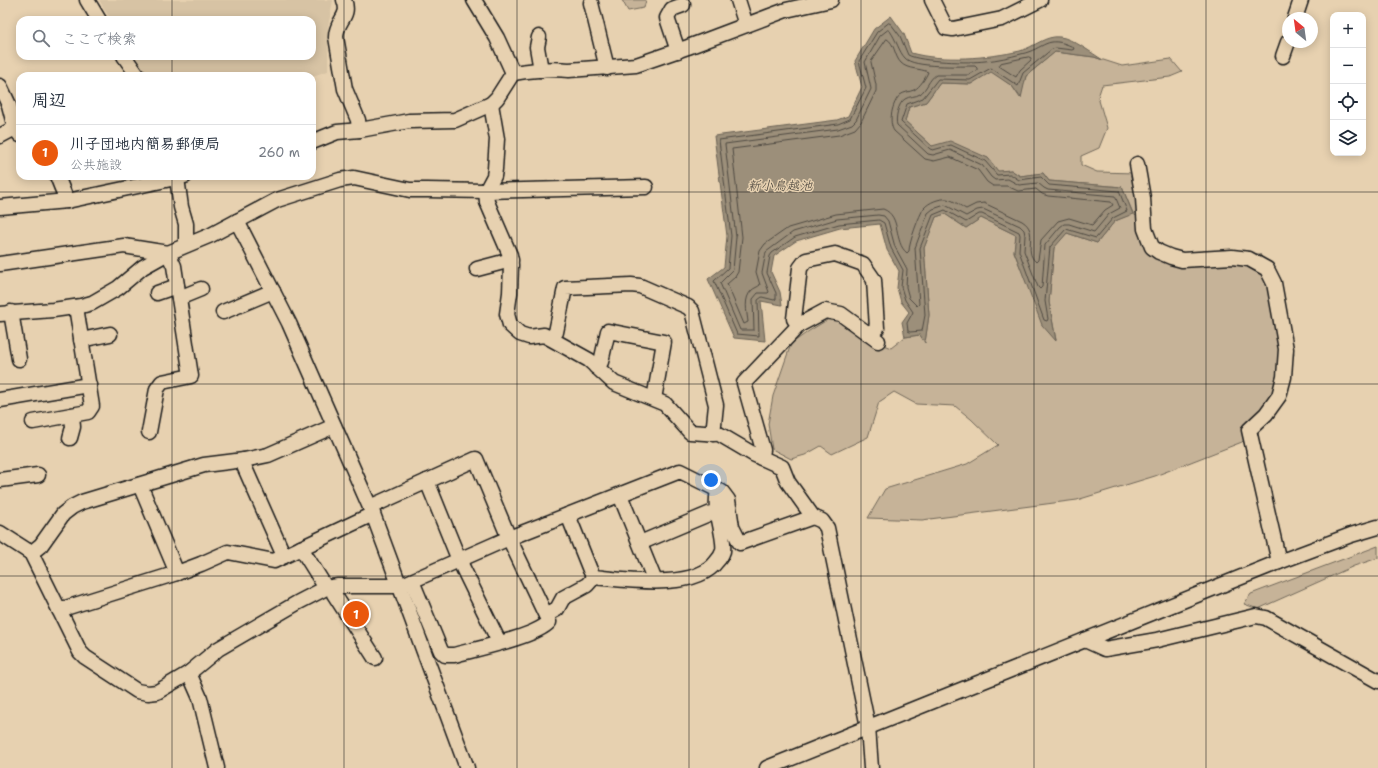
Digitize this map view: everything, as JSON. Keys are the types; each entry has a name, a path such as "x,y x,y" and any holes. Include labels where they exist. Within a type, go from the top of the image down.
{"street":[{"path":"87,0 97,16"},
{"path":"344,0 347,7 347,12 338,25 336,37 345,89 358,120 359,130"},
{"path":"475,0 497,38 514,74"},
{"path":"738,0 746,25"},
{"path":"316,140 337,132 359,130 409,121 455,120 491,104 514,74 541,70 569,70 636,65 746,25 796,3 831,0"},
{"path":"932,0 946,28 953,29 1002,19 1040,0"},
{"path":"1298,12 1301,0"},
{"path":"591,3 607,68"},
{"path":"678,51 667,18 672,9 683,5"},
{"path":"539,37 537,47 541,70"},
{"path":"1283,56 1286,48"},
{"path":"127,60 135,72"},
{"path":"0,86 16,125"},
{"path":"491,104 497,140 494,176 486,191 486,202 510,254 510,293 507,314 510,325 520,334 529,337 544,334 588,360 614,383 665,404 690,432 719,434 760,458 782,467 788,482 813,516 822,521 826,528 868,727 871,768"},
{"path":"0,136 16,132"},
{"path":"1137,164 1143,198 1145,229 1152,247 1171,257 1182,260 1232,257 1249,259 1267,269 1274,283 1286,349 1284,377 1279,396 1266,414 1249,430 1279,562"},
{"path":"19,359 5,313 53,310 92,303 118,288 144,267 168,253 210,235 277,200 340,180 354,178 410,190 486,191 646,187"},
{"path":"59,180 67,201"},
{"path":"0,207 67,201 168,180"},
{"path":"182,180 181,207 186,224 186,246"},
{"path":"59,610 177,573 228,552 274,562 284,556 301,548 371,511 427,481 476,459 509,538 549,622 544,627 529,634 454,655 445,655 440,650 371,511 289,323 237,221"},
{"path":"0,264 124,246 168,253"},
{"path":"149,432 156,389 162,382 191,376 174,266 168,253"},
{"path":"760,458 763,450 744,383 799,325 825,311 841,314 873,338 877,328 874,280 864,264 835,254 806,260 800,268 794,319 799,325"},
{"path":"477,269 511,260"},
{"path":"551,338 556,332 565,288 631,285 640,286 688,307 692,311 716,405 713,434"},
{"path":"157,293 201,289"},
{"path":"223,312 273,291"},
{"path":"33,422 88,412 92,406 76,307"},
{"path":"596,367 601,362 608,332 664,342 654,399"},
{"path":"81,340 110,334"},
{"path":"0,400 89,385"},
{"path":"70,438 73,427 72,415"},
{"path":"31,553 41,545 63,514 82,502 204,465 218,462 244,460 268,455 334,426"},
{"path":"244,460 244,466 284,556"},
{"path":"0,533 31,553 80,652 85,657 137,690 148,693 157,692 189,673 218,649 297,603 330,588 338,586 406,584 509,538 680,471 722,492 728,500 732,527 740,543 813,516"},
{"path":"0,480 38,475"},
{"path":"427,481 459,560 499,642"},
{"path":"140,485 177,573"},
{"path":"594,577 655,581 682,579 701,575 712,568 719,560 723,551 718,513 718,490"},
{"path":"620,495 655,581"},
{"path":"640,543 711,513 718,513"},
{"path":"568,515 594,577"},
{"path":"767,768 1279,562 1351,535 1378,527"},
{"path":"301,548 330,588 376,658"},
{"path":"546,616 557,609 563,598 587,585 594,577"},
{"path":"406,584 467,768"},
{"path":"1085,640 1105,649 1157,640 1256,616 1266,618 1378,681"},
{"path":"189,673 200,698 216,768"}],"shaded area":[{"path":"99,0 333,0 328,27 328,71 316,75 316,72 145,72 137,60 316,60 316,16 109,16"},
{"path":"622,0 646,0 644,8 628,11"},
{"path":"1055,52 1094,57 1122,66 1171,59 1182,72 1170,77 1102,85 1098,97 1107,128 1099,148 1081,156 1081,165 1097,172 1135,173 1139,211 1133,214 1139,217 1146,247 1165,263 1217,252 1260,254 1281,298 1294,354 1282,402 1242,442 1155,476 1077,500 922,520 868,518 885,489 967,464 998,445 955,406 916,404 894,392 879,402 868,437 832,454 821,446 805,455 791,459 772,449 768,424 773,396 791,344 832,317 866,338 891,348 905,337 920,335 925,342 929,315 924,248 936,217 945,214 966,228 981,218 1016,235 1014,252 1026,281 1056,340 1049,302 1054,247 1067,233 1097,243 1115,221 1133,213 1122,187 1049,181 1043,173 1020,176 1011,170 998,172 988,158 932,146 905,121 909,107 926,102 940,83 971,84 991,71 1012,86 1020,98 1026,76"},
{"path":"1378,546 1378,558 1354,566 1258,609 1244,604 1251,594"}],"water":[{"name":"新小鳥越池","path":"891,16 904,34 911,53 923,56 966,58 994,56 1020,51 1045,39 1060,37 1070,40 1103,60 1094,57 1055,52 1026,76 1021,98 1012,86 991,72 971,84 940,83 926,102 909,107 905,121 932,146 950,141 988,158 998,171 1011,170 1020,176 1043,173 1049,181 1122,187 1133,214 1115,221 1097,243 1067,233 1054,248 1049,302 1056,341 1042,325 1014,251 1016,235 981,218 966,228 945,214 936,217 924,248 929,315 925,343 920,335 905,337 902,322 909,312 901,302 897,288 899,271 887,250 880,224 840,228 796,241 774,256 771,272 780,292 782,305 761,301 765,341 734,338 708,279 724,267 727,236 714,136 837,120 848,116 862,87 855,61 874,29"}],"place":[{"name":"川子団地内簡易郵便局","path":"356,614"}]}
